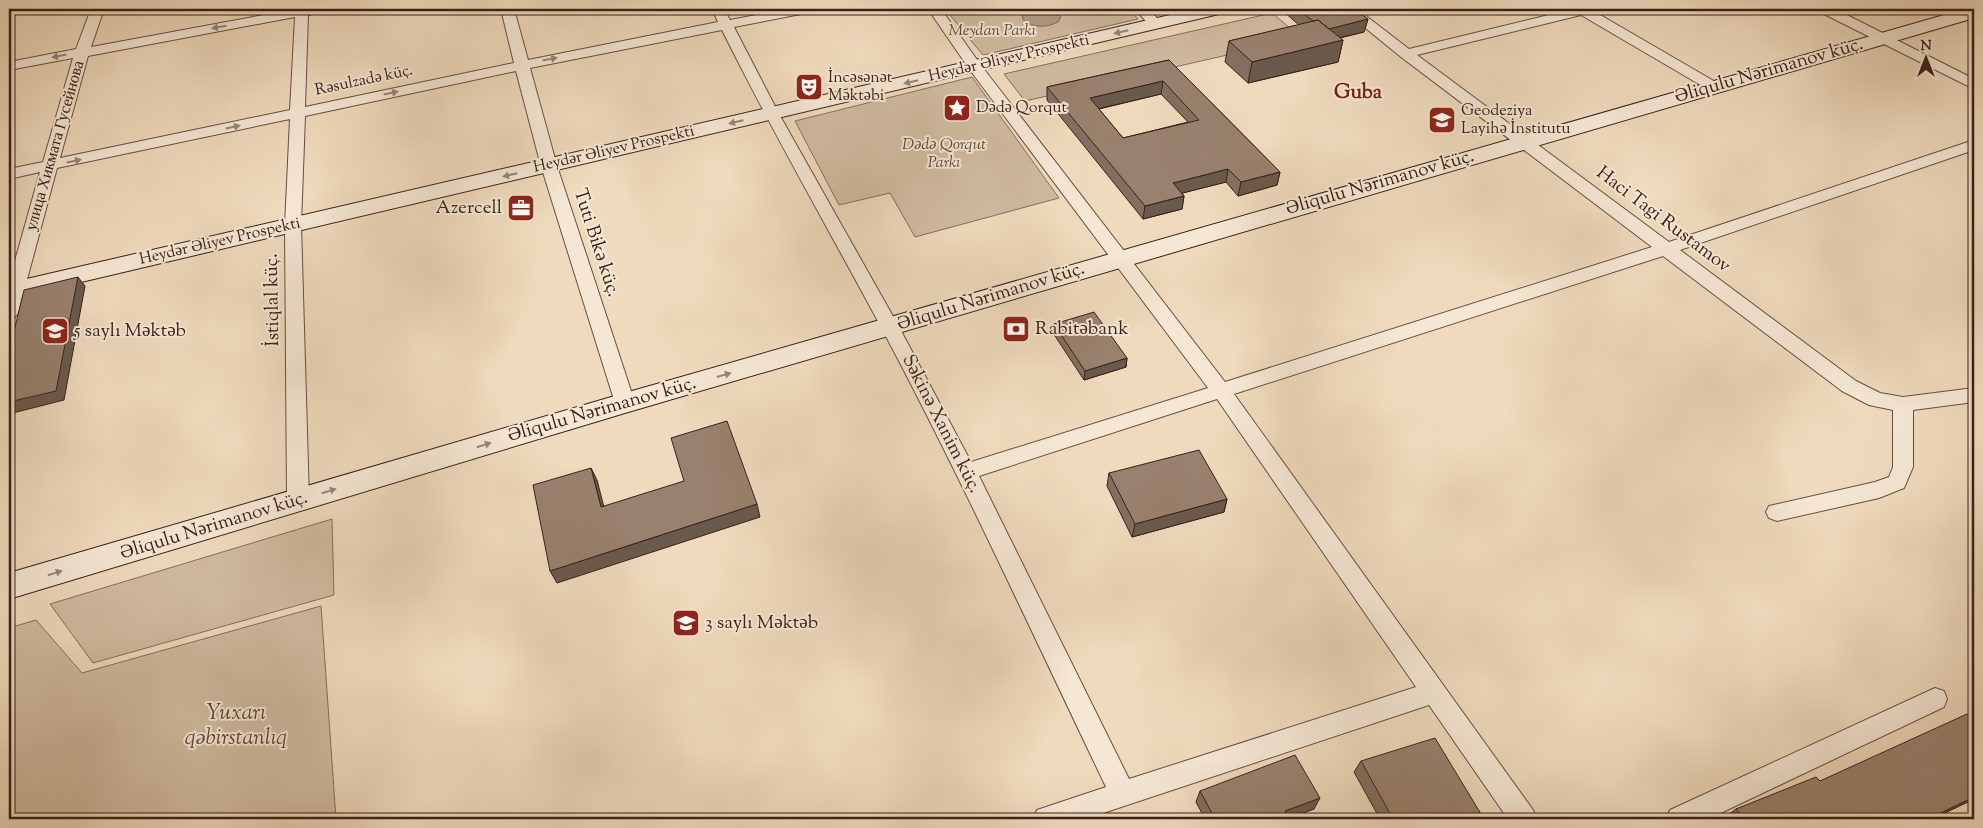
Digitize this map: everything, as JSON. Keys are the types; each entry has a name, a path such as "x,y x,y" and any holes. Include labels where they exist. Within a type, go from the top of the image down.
{"street":[{"name":"улица Хикмата Гусейнова","path":"9,313 12,291 51,166 82,52 97,9"},
{"name":"Tuti Bikə küç.","path":"507,9 548,166 625,403"},
{"name":"Rəsulzadə küç.","path":"9,174 523,65 722,17 806,9"},
{"path":"934,9 1222,392 1524,819"},
{"name":"Heydər Əliyev Prospekti","path":"12,291 976,67 1148,16 1219,9"},
{"name":"Haci Tagi Rustamov","path":"1349,9 1522,142 1849,386 1876,400 1903,404 1974,395"},
{"path":"1825,9 1974,85"},
{"path":"9,66 308,10"},
{"name":"İstiqlal küç.","path":"298,500 293,225 296,114 308,10"},
{"path":"1406,54 1583,10 1714,87"},
{"name":"Əliqulu Nərimanov küç.","path":"9,586 625,403 1974,12"},
{"name":"Səkinə Xanim küç.","path":"722,17 771,114 890,327 966,472 1123,794"},
{"path":"966,472 1666,249 1974,145"},
{"path":"1777,512 1880,490 1897,482 1903,467 1903,404"},
{"path":"1046,819 1436,692"},
{"path":"1679,819 1935,699"}],"green space":[{"name":"Meydan Parkı","path":"945,9 1128,9 1138,19 983,55"},
{"path":"1272,13 1302,38 1025,101 1004,74"},
{"name":"Dədə Qorqut Parkı","path":"972,77 1059,198 915,237 890,193 839,205 795,121"},
{"path":"332,519 334,595 93,663 50,604"},
{"name":"Yuxarı qəbirstanlıq","path":"321,606 336,819 9,819 9,628 36,620 82,673"}],"shaded area":[{"path":"1031,9 1051,10 1061,17 1054,24 1036,26 1023,20 1022,14"}],"building":[{"path":"1297,9 1354,9 1368,19 1329,29 1318,20 1313,21"},
{"path":"1318,20 1343,40 1252,62 1229,41"},
{"path":"1169,60 1280,172 1241,182 1228,169 1173,183 1184,196 1145,206 1047,87","holes":["1163,81 1199,120 1123,138 1090,98"]},
{"path":"78,277 56,391 9,402 9,352 24,290"},
{"path":"1094,312 1127,358 1085,371 1054,324"},
{"path":"727,421 757,504 550,571 533,485 591,468 601,507 684,481 671,438"},
{"path":"1199,450 1227,499 1135,524 1109,473"},
{"path":"1967,714 1974,721 1974,797 1928,819 1733,819 1741,815 1736,809 1816,777 1820,781"},
{"path":"1435,738 1484,819 1393,819 1361,761"},
{"path":"1295,755 1320,798 1285,811 1289,819 1215,819 1200,791"}],"place":[{"name":"İncəsənət Məktəbi","path":"809,87"},
{"name":"Dədə Qorqut","path":"957,108"},
{"name":"Geodeziya Layihə İnstitutu","path":"1442,120"},
{"name":"Azercell","path":"521,208"},
{"name":"Rabitəbank","path":"1016,329"},
{"name":"5 saylı Məktəb","path":"55,331"},
{"name":"3 saylı Məktəb","path":"686,623"}],"district":[{"name":"Guba","path":"1358,93"}]}
